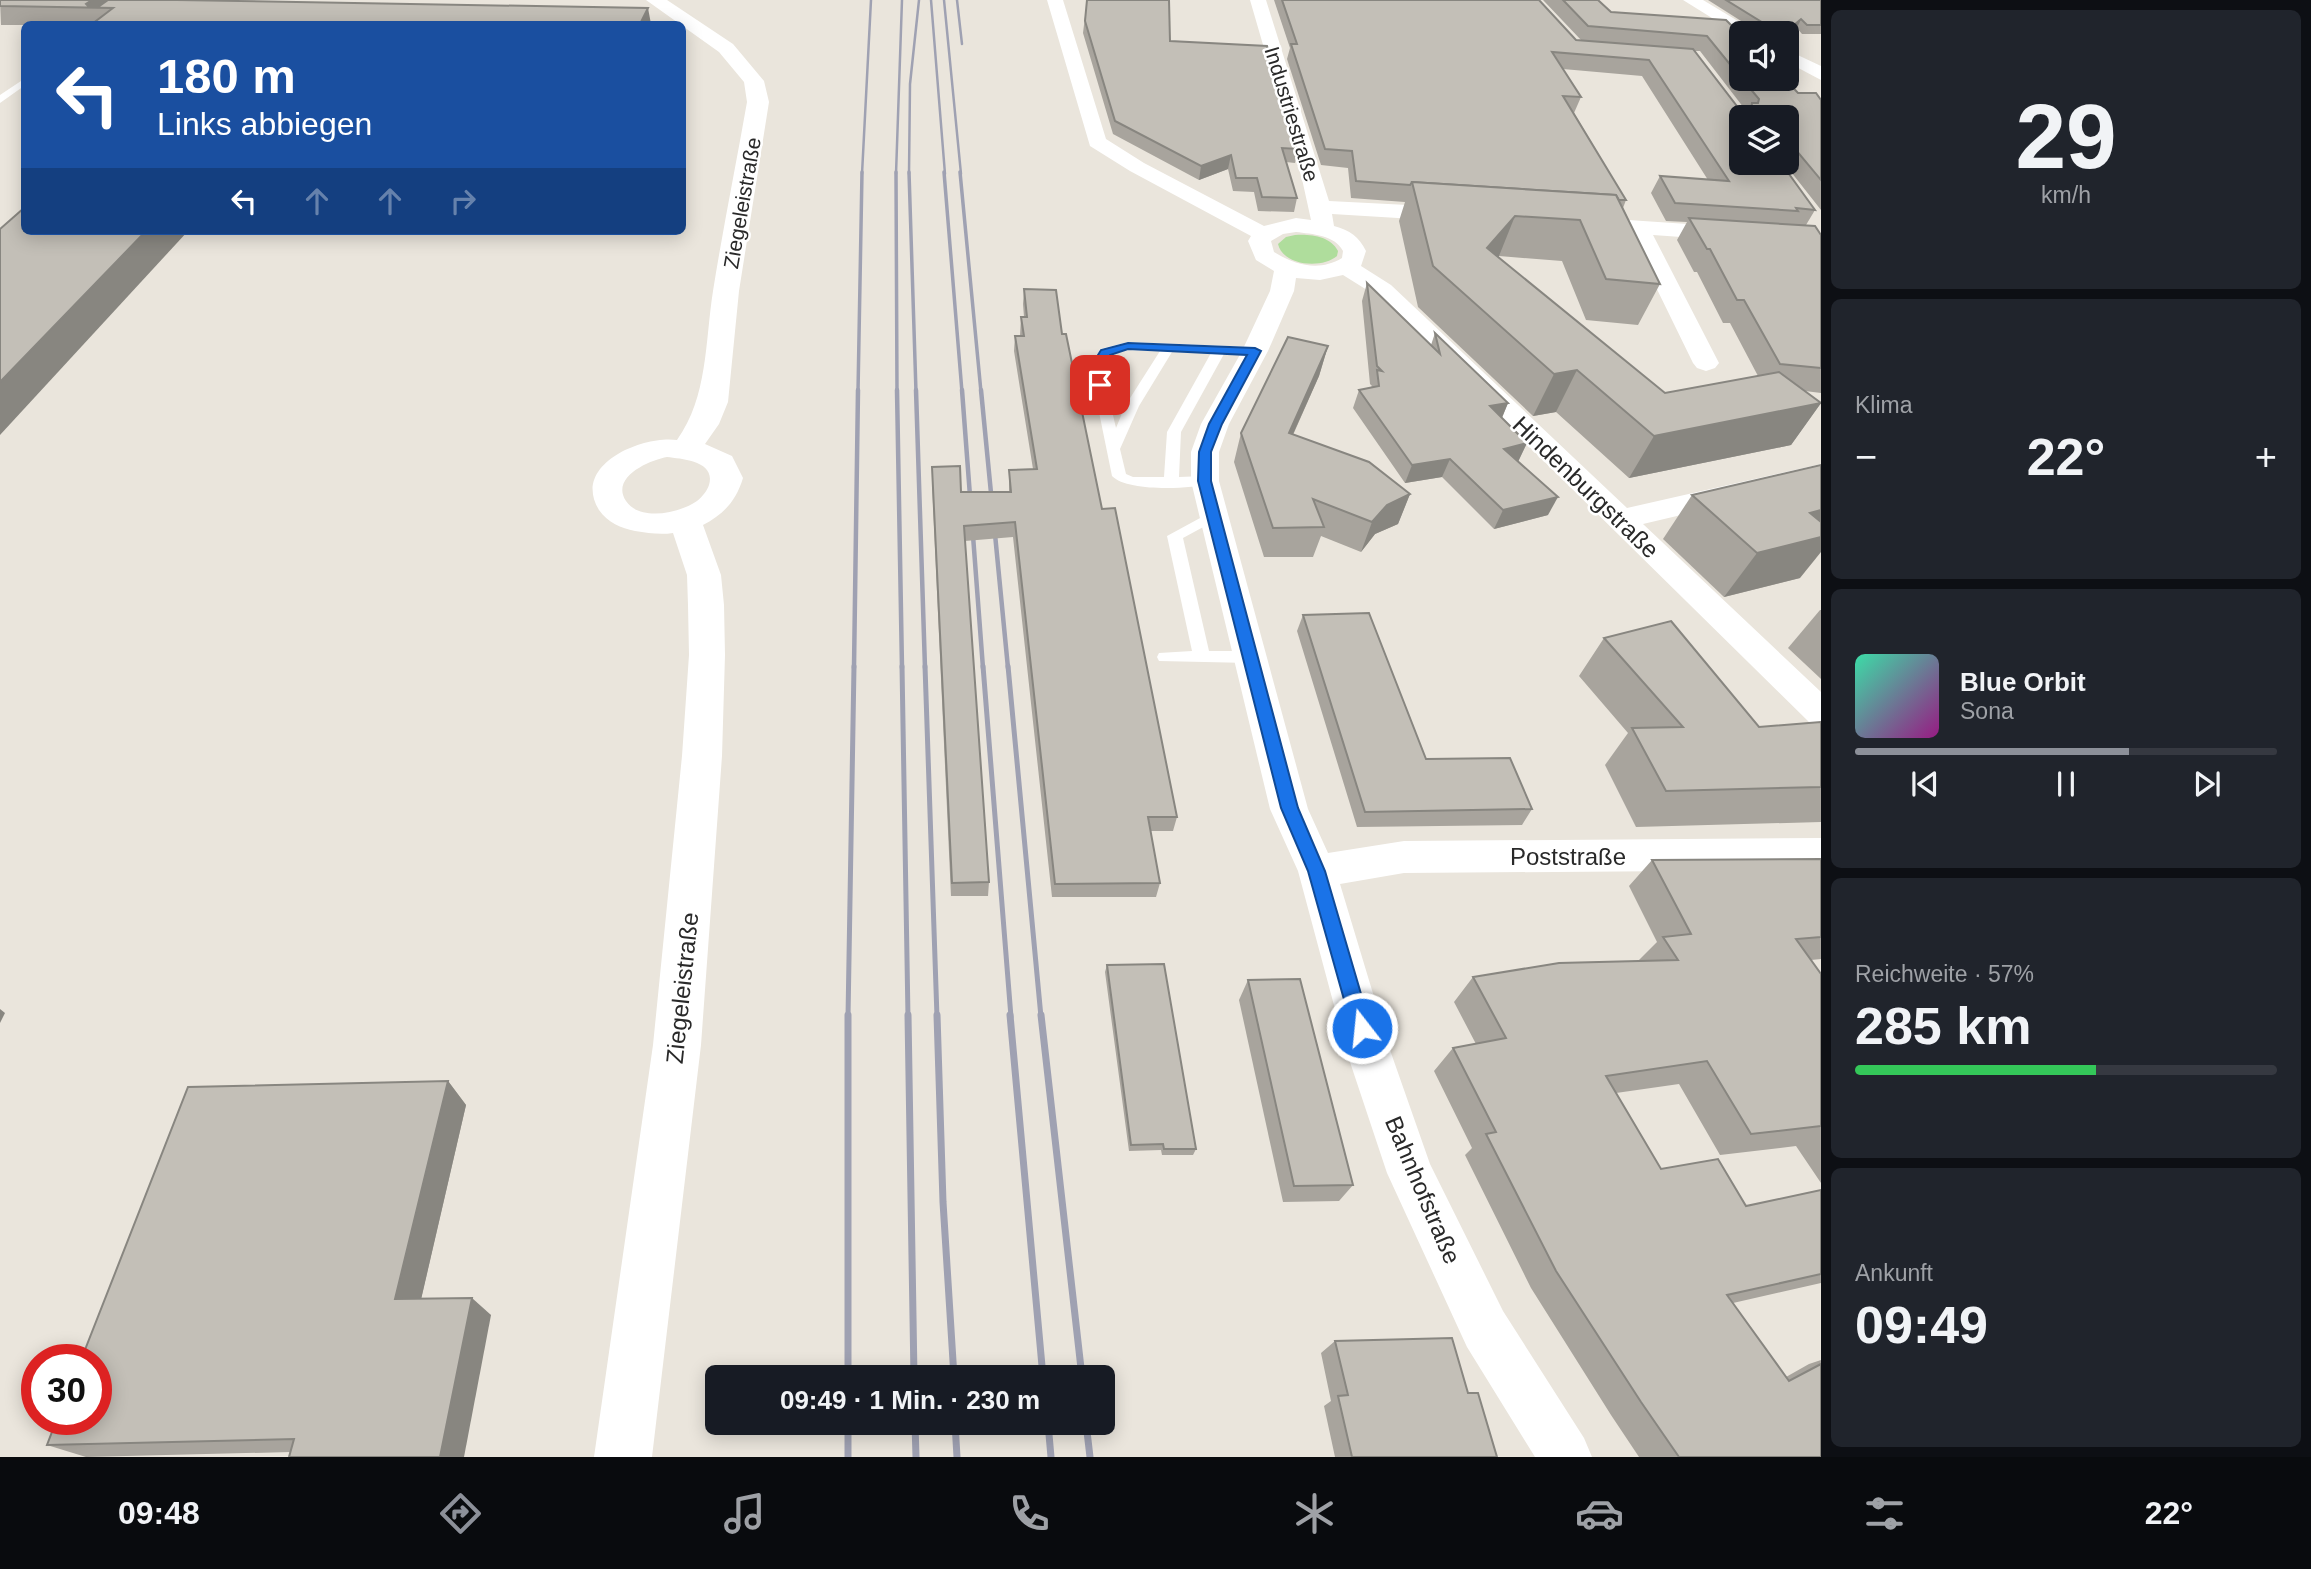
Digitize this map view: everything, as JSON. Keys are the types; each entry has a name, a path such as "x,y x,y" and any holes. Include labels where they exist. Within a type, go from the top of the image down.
{"street":[{"name":"Ziegeleistraße","path":"655,0 726,48 754,81 758,102 726,291 713,402 704,424 687,448"},
{"path":"1055,0 1097,142 1128,162 1263,234"},
{"name":"Industriestraße","path":"1258,0 1322,218"},
{"path":"1691,0 1729,22"},
{"path":"1799,62 1821,74"},
{"path":"1322,218 1354,247 1356,255 1346,267 1312,273 1286,268 1264,255 1259,248 1263,234 1283,226 1322,218 1473,216"},
{"path":"1569,223 1821,240"},
{"path":"1638,227 1706,362"},
{"name":"Hindenburgstraße","path":"1346,267 1383,290 1618,520 1821,713"},
{"name":"Bahnhofstraße","path":"1286,268 1282,290 1255,351 1215,424 1205,452 1205,481 1213,516 1289,808 1317,871 1368,1050 1410,1173 1485,1329 1565,1457"},
{"path":"687,448 717,459 725,469 728,480 726,492 717,504 685,520 664,524 644,523 613,508 607,496 607,483 615,470 628,460 657,450 687,448"},
{"path":"1618,520 1821,473"},
{"name":"Ziegeleistraße","path":"623,1457 677,1045 702,755 707,655 704,575 685,520"},
{"name":"Poststraße","path":"1317,871 1404,857 1821,854"}],"lane":[{"path":"0,100 21,84"},
{"path":"1205,481 1131,482 1119,476 1096,368 1105,352 1128,346 1255,351"},
{"path":"1113,449 1132,406 1169,346"},
{"path":"1171,483 1174,432 1220,349"},
{"path":"1202,656 1175,536 1213,516"},
{"path":"1165,657 1250,656"}],"green space":[{"path":"1295,235 1325,239 1335,246 1337,256 1313,264 1287,257 1278,244 1286,237"}],"building":[{"path":"0,0 92,0 86,4 89,7 98,7 108,0 177,0 648,8 642,21 96,21 113,8 0,6"},
{"path":"1087,0 1169,0 1170,41 1267,46 1298,149 1282,148 1297,198 1262,197 1257,178 1236,178 1231,155 1201,166 1115,121 1085,21"},
{"path":"1282,0 1539,0 1576,40 1693,49 1736,105 1729,105 1729,175 1790,175 1815,210 1675,203 1660,176 1729,181 1649,60 1552,52 1581,97 1563,96 1626,200 1619,200 1616,195 1356,181 1352,151 1325,149 1291,44 1297,44"},
{"path":"1563,0 1598,0 1611,12 1726,20 1729,23 1729,63 1707,36 1588,26"},
{"path":"1726,0 1821,0 1821,25 1807,25 1801,19 1760,21"},
{"path":"1752,91 1816,93 1821,100 1821,180 1799,154 1799,105 1752,105 1758,103 1759,99"},
{"path":"1412,182 1616,195 1660,284 1606,279 1580,220 1515,216 1487,248 1665,393 1779,372 1821,403 1654,436 1577,370 1554,374 1433,266"},
{"path":"21,211 21,235 142,235 0,382 0,229"},
{"path":"1689,218 1815,226 1821,235 1821,368 1780,364 1744,300 1737,300 1710,249 1707,249"},
{"path":"1367,283 1440,354 1435,333 1508,403 1490,406 1527,443 1504,449 1558,497 1503,510 1450,459 1412,465 1359,390 1379,386 1377,370 1382,371 1377,366"},
{"path":"1024,289 1056,290 1062,334 1066,334 1102,509 1115,508 1177,817 1148,817 1160,883 1055,884 1015,522 964,526 989,882 952,883 932,467 960,466 961,492 1011,492 1009,470 1037,469 1015,336 1024,336 1021,317 1027,317"},
{"path":"1288,337 1328,346 1289,433 1369,462 1410,494 1387,505 1372,522 1313,499 1324,527 1273,528 1241,433"},
{"path":"1821,465 1821,510 1810,513 1821,522 1821,537 1757,553 1692,495"},
{"path":"1369,613 1426,759 1510,758 1532,809 1365,812 1303,615"},
{"path":"1671,621 1759,727 1821,722 1821,787 1666,791 1632,728 1683,727 1604,638"},
{"path":"1821,859 1821,937 1796,939 1821,974 1821,1126 1751,1134 1707,1061 1606,1076 1661,1169 1718,1159 1746,1206 1821,1190 1821,1274 1727,1295 1789,1381 1821,1364 1821,1457 1679,1457 1556,1271 1486,1134 1496,1132 1453,1048 1506,1038 1473,977 1559,963 1678,960 1663,937 1691,934 1652,860"},
{"path":"1164,964 1196,1149 1164,1149 1163,1144 1131,1145 1107,965"},
{"path":"1300,979 1353,1185 1294,1186 1248,980"},
{"path":"448,1081 395,1299 472,1298 440,1457 289,1457 294,1439 47,1445 51,1435 112,1435 112,1344 87,1344 188,1087"},
{"path":"1452,1338 1468,1393 1478,1393 1497,1457 1352,1457 1338,1396 1348,1395 1335,1341"}],"railway":[{"path":"862,174 871,0"},
{"path":"896,174 902,0"},
{"path":"909,173 910,84 919,0"},
{"path":"931,0 945,174"},
{"path":"944,0 961,174"},
{"path":"957,0 962,44"},
{"path":"858,392 862,172"},
{"path":"944,172 962,392"},
{"path":"960,172 981,392"},
{"path":"909,173 916,392"},
{"path":"896,174 897,392"},
{"path":"854,668 858,390"},
{"path":"897,390 902,668"},
{"path":"916,390 925,668"},
{"path":"962,390 983,668"},
{"path":"981,390 1008,668"},
{"path":"848,1017 854,666"},
{"path":"902,666 908,1017"},
{"path":"925,666 937,1017"},
{"path":"983,666 1011,1017"},
{"path":"1008,666 1041,1017"},
{"path":"908,1015 914,1365"},
{"path":"937,1015 943,1202 953,1365"},
{"path":"1010,1015 1042,1365"},
{"path":"1041,1015 1081,1365"},
{"path":"848,1017 848,1365"},
{"path":"848,1435 848,1457"},
{"path":"915,1435 916,1457"},
{"path":"956,1435 957,1457"},
{"path":"1049,1435 1051,1457"},
{"path":"1087,1435 1090,1457"}],"route":[{"path":"1100,385 1096,368 1105,352 1128,346 1255,351 1215,424 1205,452 1205,481 1289,808 1317,871 1362,1028"}]}
